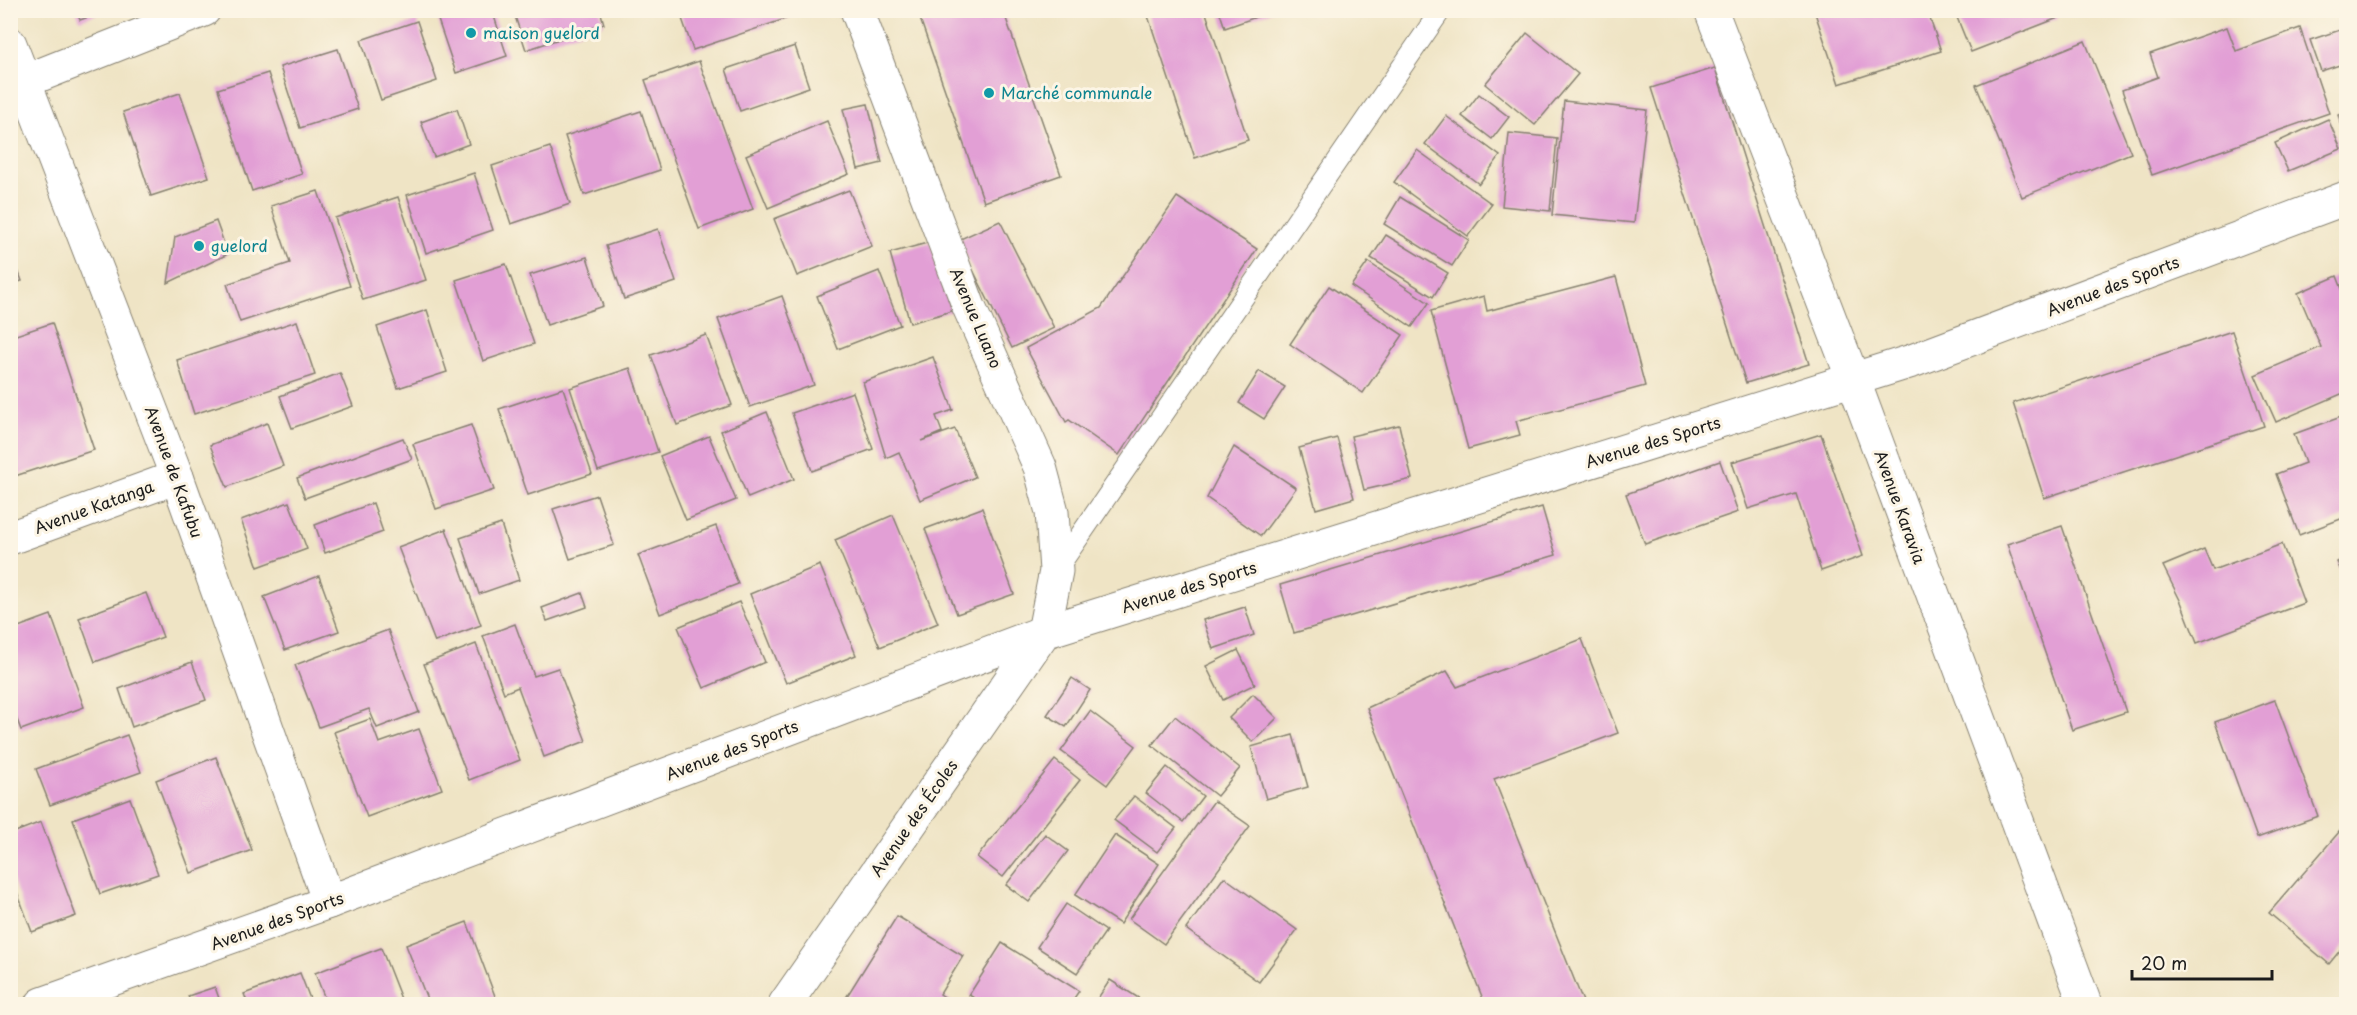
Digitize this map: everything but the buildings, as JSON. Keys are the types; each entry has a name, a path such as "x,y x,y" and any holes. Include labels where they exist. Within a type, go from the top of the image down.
{"street":[{"path":"17,84 204,10"},
{"name":"Avenue Luano","path":"857,10 969,307 1040,467 1052,512 1056,571 1044,632"},
{"name":"Avenue Karavia","path":"1711,10 1853,380 2085,1005"},
{"name":"Avenue de Kafubu","path":"10,44 17,84 177,477 329,902"},
{"name":"Avenue des Sports","path":"42,1005 329,902 1044,632 1912,361 2346,198"},
{"name":"Avenue Katanga","path":"10,538 177,477"},
{"name":"Avenue des Écoles","path":"785,1005 1044,632"}],"lane":[{"path":"1056,571 1441,10"}],"place":[{"name":"maison guelord","path":"471,33"},
{"name":"Marché communale","path":"989,93"},
{"name":"guelord","path":"199,246"}]}
